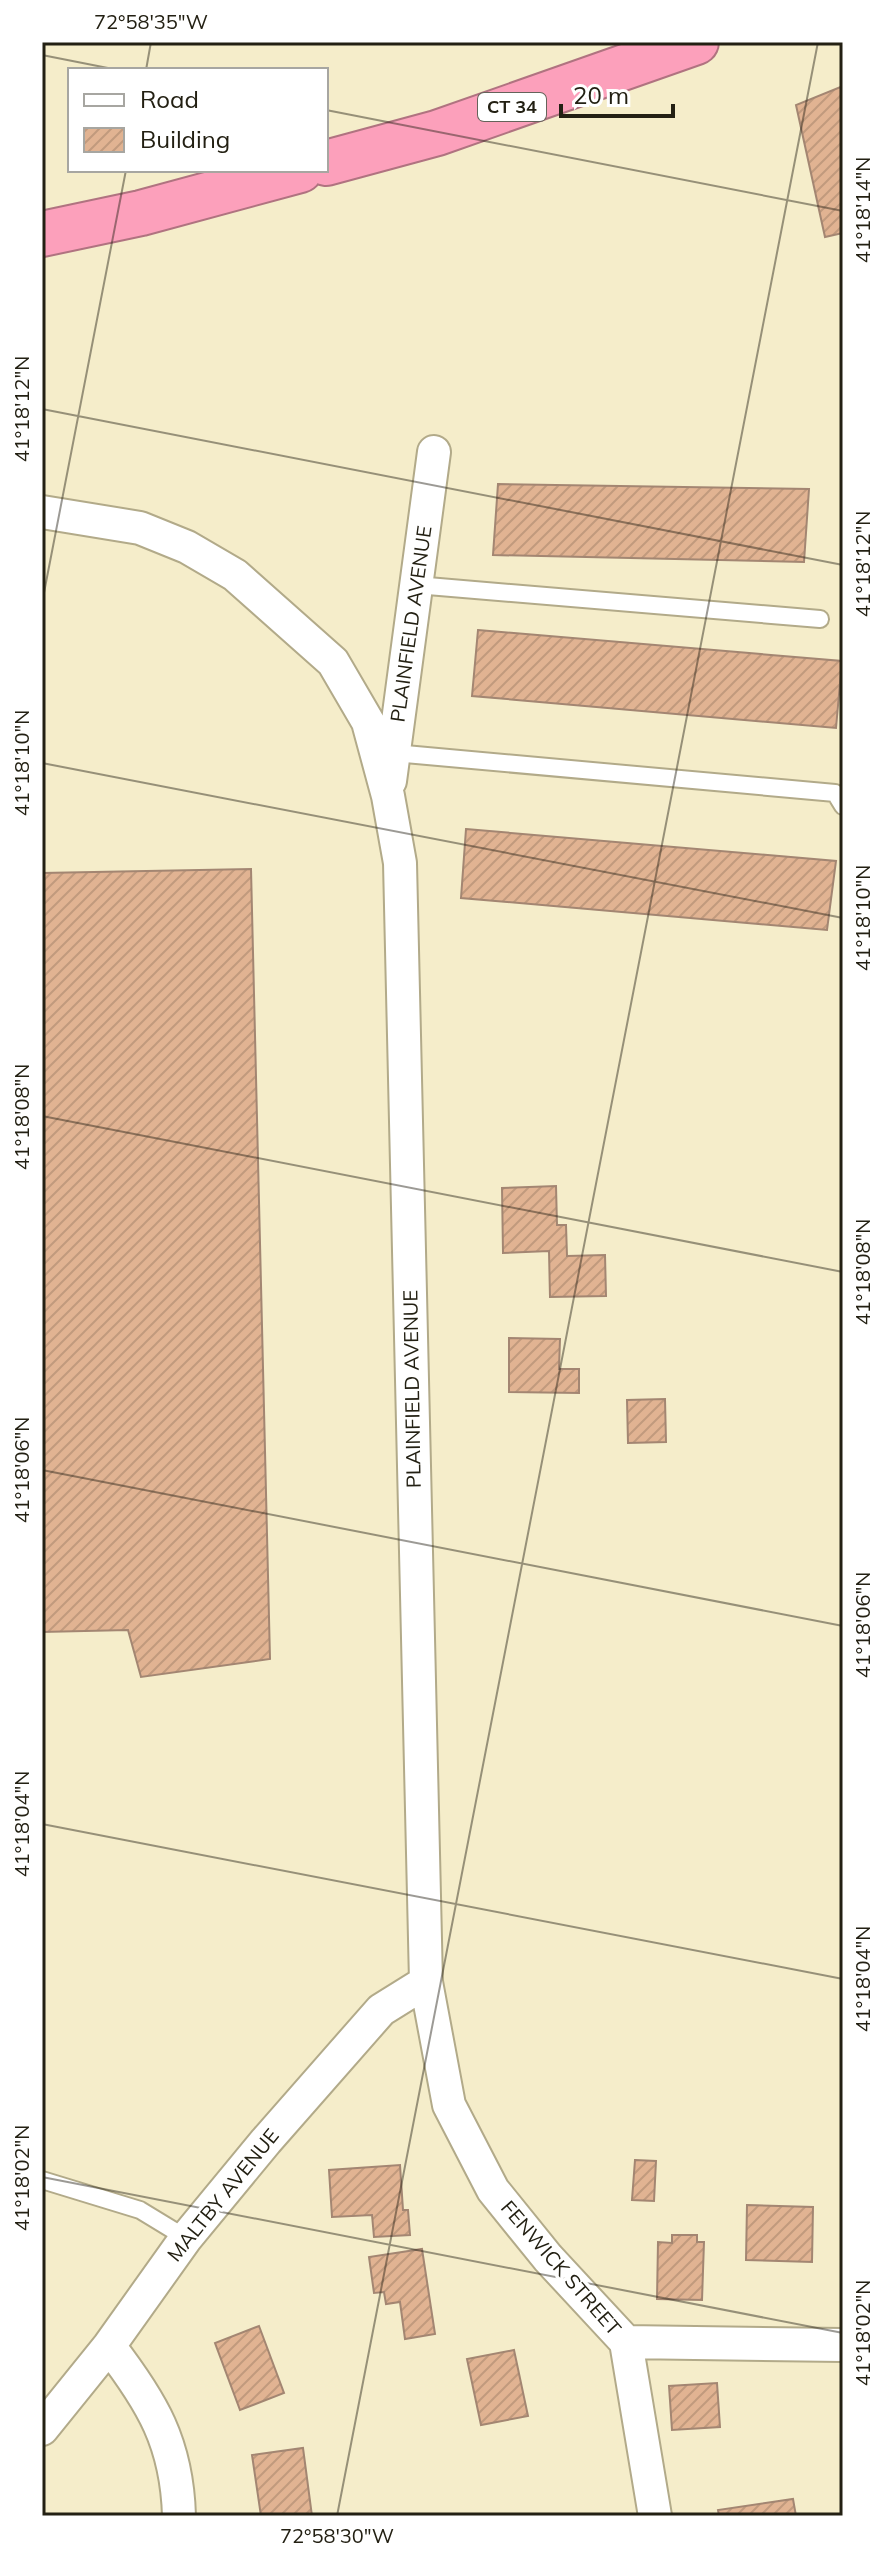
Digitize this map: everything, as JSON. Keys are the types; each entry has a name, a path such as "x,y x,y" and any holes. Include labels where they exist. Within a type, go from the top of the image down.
{"highway":[{"name":"CT 34","path":"328,162 437,133 696,42"},
{"path":"42,234 141,213 293,172"}],"street":[{"name":"PLAINFIELD AVENUE","path":"388,796 434,452"},
{"name":"PLAINFIELD AVENUE","path":"42,512 140,528 187,547 235,575 333,662 368,722 388,796 400,863 426,1982"},
{"name":"MALTBY AVENUE","path":"42,2429 109,2346 186,2238 266,2141 381,2010 426,1982"},
{"name":"FENWICK STREET","path":"426,1982 449,2105 493,2190 548,2258 626,2342 655,2516"},
{"path":"626,2342 843,2345"},
{"path":"109,2346 145,2393 167,2440 179,2516"}],"lane":[{"path":"416,585 820,619"},
{"path":"394,753 835,793 843,806"},
{"path":"42,2180 140,2210 186,2238"}],"building":[{"path":"843,86 843,233 825,237 796,105"},
{"path":"498,484 809,489 804,562 493,555"},
{"path":"478,630 842,661 836,728 472,696"},
{"path":"466,829 836,861 827,930 461,898"},
{"path":"251,869 270,1659 141,1677 128,1630 42,1632 42,873"},
{"path":"556,1186 557,1225 566,1225 567,1256 605,1255 606,1296 550,1297 549,1251 503,1253 502,1188"},
{"path":"509,1338 560,1339 559,1369 579,1369 579,1393 509,1392"},
{"path":"665,1399 666,1442 628,1443 627,1400"},
{"path":"635,2160 656,2161 654,2201 632,2200"},
{"path":"400,2165 403,2210 408,2210 410,2235 374,2237 372,2215 332,2217 329,2170"},
{"path":"747,2205 813,2207 812,2262 746,2260"},
{"path":"672,2235 697,2235 697,2242 704,2242 702,2300 657,2299 658,2242 672,2243"},
{"path":"422,2249 435,2334 405,2339 400,2302 386,2304 384,2292 374,2293 369,2257"},
{"path":"259,2326 284,2393 240,2410 215,2343"},
{"path":"514,2350 528,2416 481,2425 467,2359"},
{"path":"717,2383 720,2427 672,2430 669,2386"},
{"path":"303,2448 312,2516 261,2516 252,2455"},
{"path":"793,2499 796,2516 719,2516 718,2510"}]}
